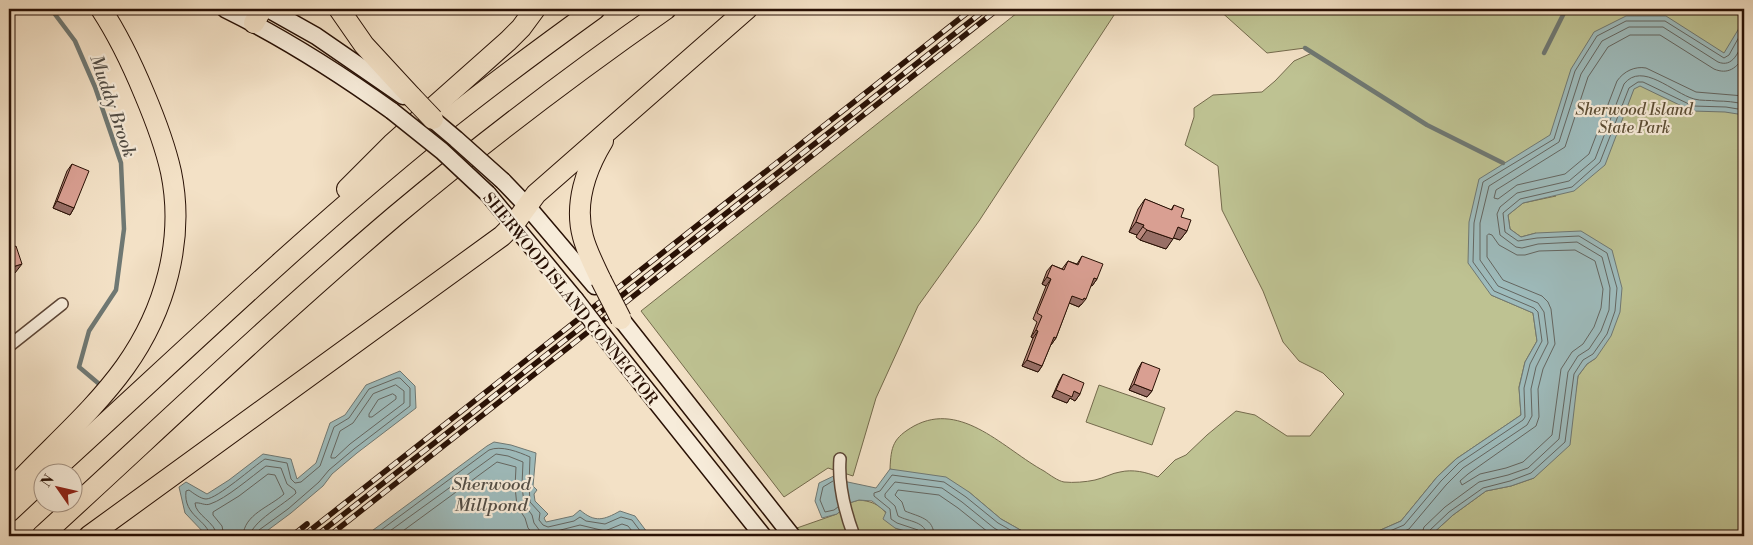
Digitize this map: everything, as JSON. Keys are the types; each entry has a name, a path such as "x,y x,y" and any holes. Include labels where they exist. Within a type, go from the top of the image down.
{"highway":[{"path":"9,492 86,413 125,366 155,314 172,253 175,210 171,174 166,152 140,84 121,44 101,9"},
{"path":"339,9 364,44 410,99 433,119"},
{"path":"266,276 360,174 508,41 521,28 535,9"},
{"path":"63,462 266,276 414,146 508,73 596,9"},
{"path":"42,536 318,284 397,215 551,92 666,9"},
{"path":"89,536 502,236 514,224 536,194 747,9"},
{"path":"610,130 588,171 581,198 580,218 583,237 598,283 621,319"},
{"path":"9,512 32,490"}],"street":[{"name":"SHERWOOD ISLAND CONNECTOR","path":"225,9 261,14 323,41 410,99"},
{"name":"SHERWOOD ISLAND CONNECTOR","path":"261,14 280,37 334,70 392,111 442,151 488,194 576,300 763,536"},
{"name":"SHERWOOD ISLAND CONNECTOR","path":"433,119 503,181 598,283"},
{"path":"9,346 62,304"},
{"name":"SHERWOOD ISLAND CONNECTOR","path":"621,319 792,536"},
{"path":"840,459 839,472 845,510 854,536"}],"green space":[{"path":"1022,9 1118,9 979,221 918,306 876,398 853,476 828,468 784,497 641,311"},
{"name":"Sherwood Island State Park","path":"1218,9 1744,9 1744,536 1430,536 1453,515 1486,491 1511,486 1534,478 1546,466 1573,409 1578,376 1587,364 1596,358 1536,233 1521,237 1510,229 1508,215 1523,203 1556,196 1504,164 1491,295 1533,313 1537,341 1525,362 1519,387 1521,415 1456,459 1437,477 1401,521 1367,536 1031,536 1001,519 969,492 890,469 894,443 907,430 932,420 949,419 966,423 982,431 1054,478 1062,481 1088,481 1130,471 1144,472 1158,477 1175,460 1186,455 1236,411 1255,415 1287,436 1310,436 1344,394 1323,373 1299,361 1283,342 1263,291 1222,210 1218,166 1185,145 1194,117 1194,108 1213,95 1262,92 1294,61 1312,53 1305,48 1267,53"},
{"path":"1099,385 1165,408 1152,445 1086,422"},
{"path":"859,500 872,503 881,508 895,528 922,536 774,536 837,514 849,503"}],"water":[{"path":"1626,16 1666,16 1724,53 1744,20 1744,115 1725,112 1692,111 1640,86 1634,89 1605,165 1574,191 1523,203 1508,215 1510,229 1521,237 1536,233 1581,231 1612,250 1622,288 1620,312 1611,336 1596,358 1587,364 1578,376 1570,445 1534,478 1511,486 1486,491 1453,515 1430,536 1367,536 1401,521 1437,477 1456,459 1521,415 1519,388 1525,362 1537,341 1533,313 1491,295 1468,263 1469,222 1479,179 1550,135 1571,69 1594,32"},
{"path":"400,371 415,386 416,408 357,453 332,474 323,486 260,536 207,536 185,513 179,487 186,482 207,494 263,454 291,459 297,479 316,463 330,423 345,415 366,385"},
{"name":"Sherwood Millpond","path":"494,442 536,453 533,486 537,490 534,494 535,501 548,514 544,518 546,522 573,516 580,510 590,517 600,519 620,511 635,516 650,536 365,536"},
{"path":"890,469 946,477 969,492 1001,519 1031,536 922,536 895,528 883,519 886,512 872,501 859,500 849,503 837,514 822,518 815,501 819,483 838,474 843,481 876,488"}],"building":[{"path":"72,164 89,171 74,208 57,201"},
{"path":"1145,199 1172,210 1174,205 1184,209 1181,217 1191,220 1187,231 1178,227 1173,239 1147,230 1143,227 1144,225 1136,222"},
{"path":"16,246 22,264 9,268 9,249"},
{"path":"1082,256 1103,264 1097,279 1094,278 1086,299 1084,298 1083,300 1072,296 1056,338 1054,337 1042,366 1027,360 1042,316 1037,313 1051,279 1047,277 1052,265 1064,270 1068,261 1078,265"},
{"path":"1142,362 1160,369 1152,391 1134,384"},
{"path":"1063,374 1084,383 1080,394 1074,391 1072,397 1056,390"}],"waterway":[{"name":"Muddy Brook","path":"51,9 75,41 95,87 121,163 124,229 116,290 89,331 79,367 98,383"},
{"path":"1544,53 1566,9"},
{"path":"1305,48 1427,125 1503,163"}],"railway":[{"path":"303,536 972,9"},
{"path":"316,536 986,9"},
{"path":"329,536 998,9"},
{"path":"292,536 307,524"}]}
